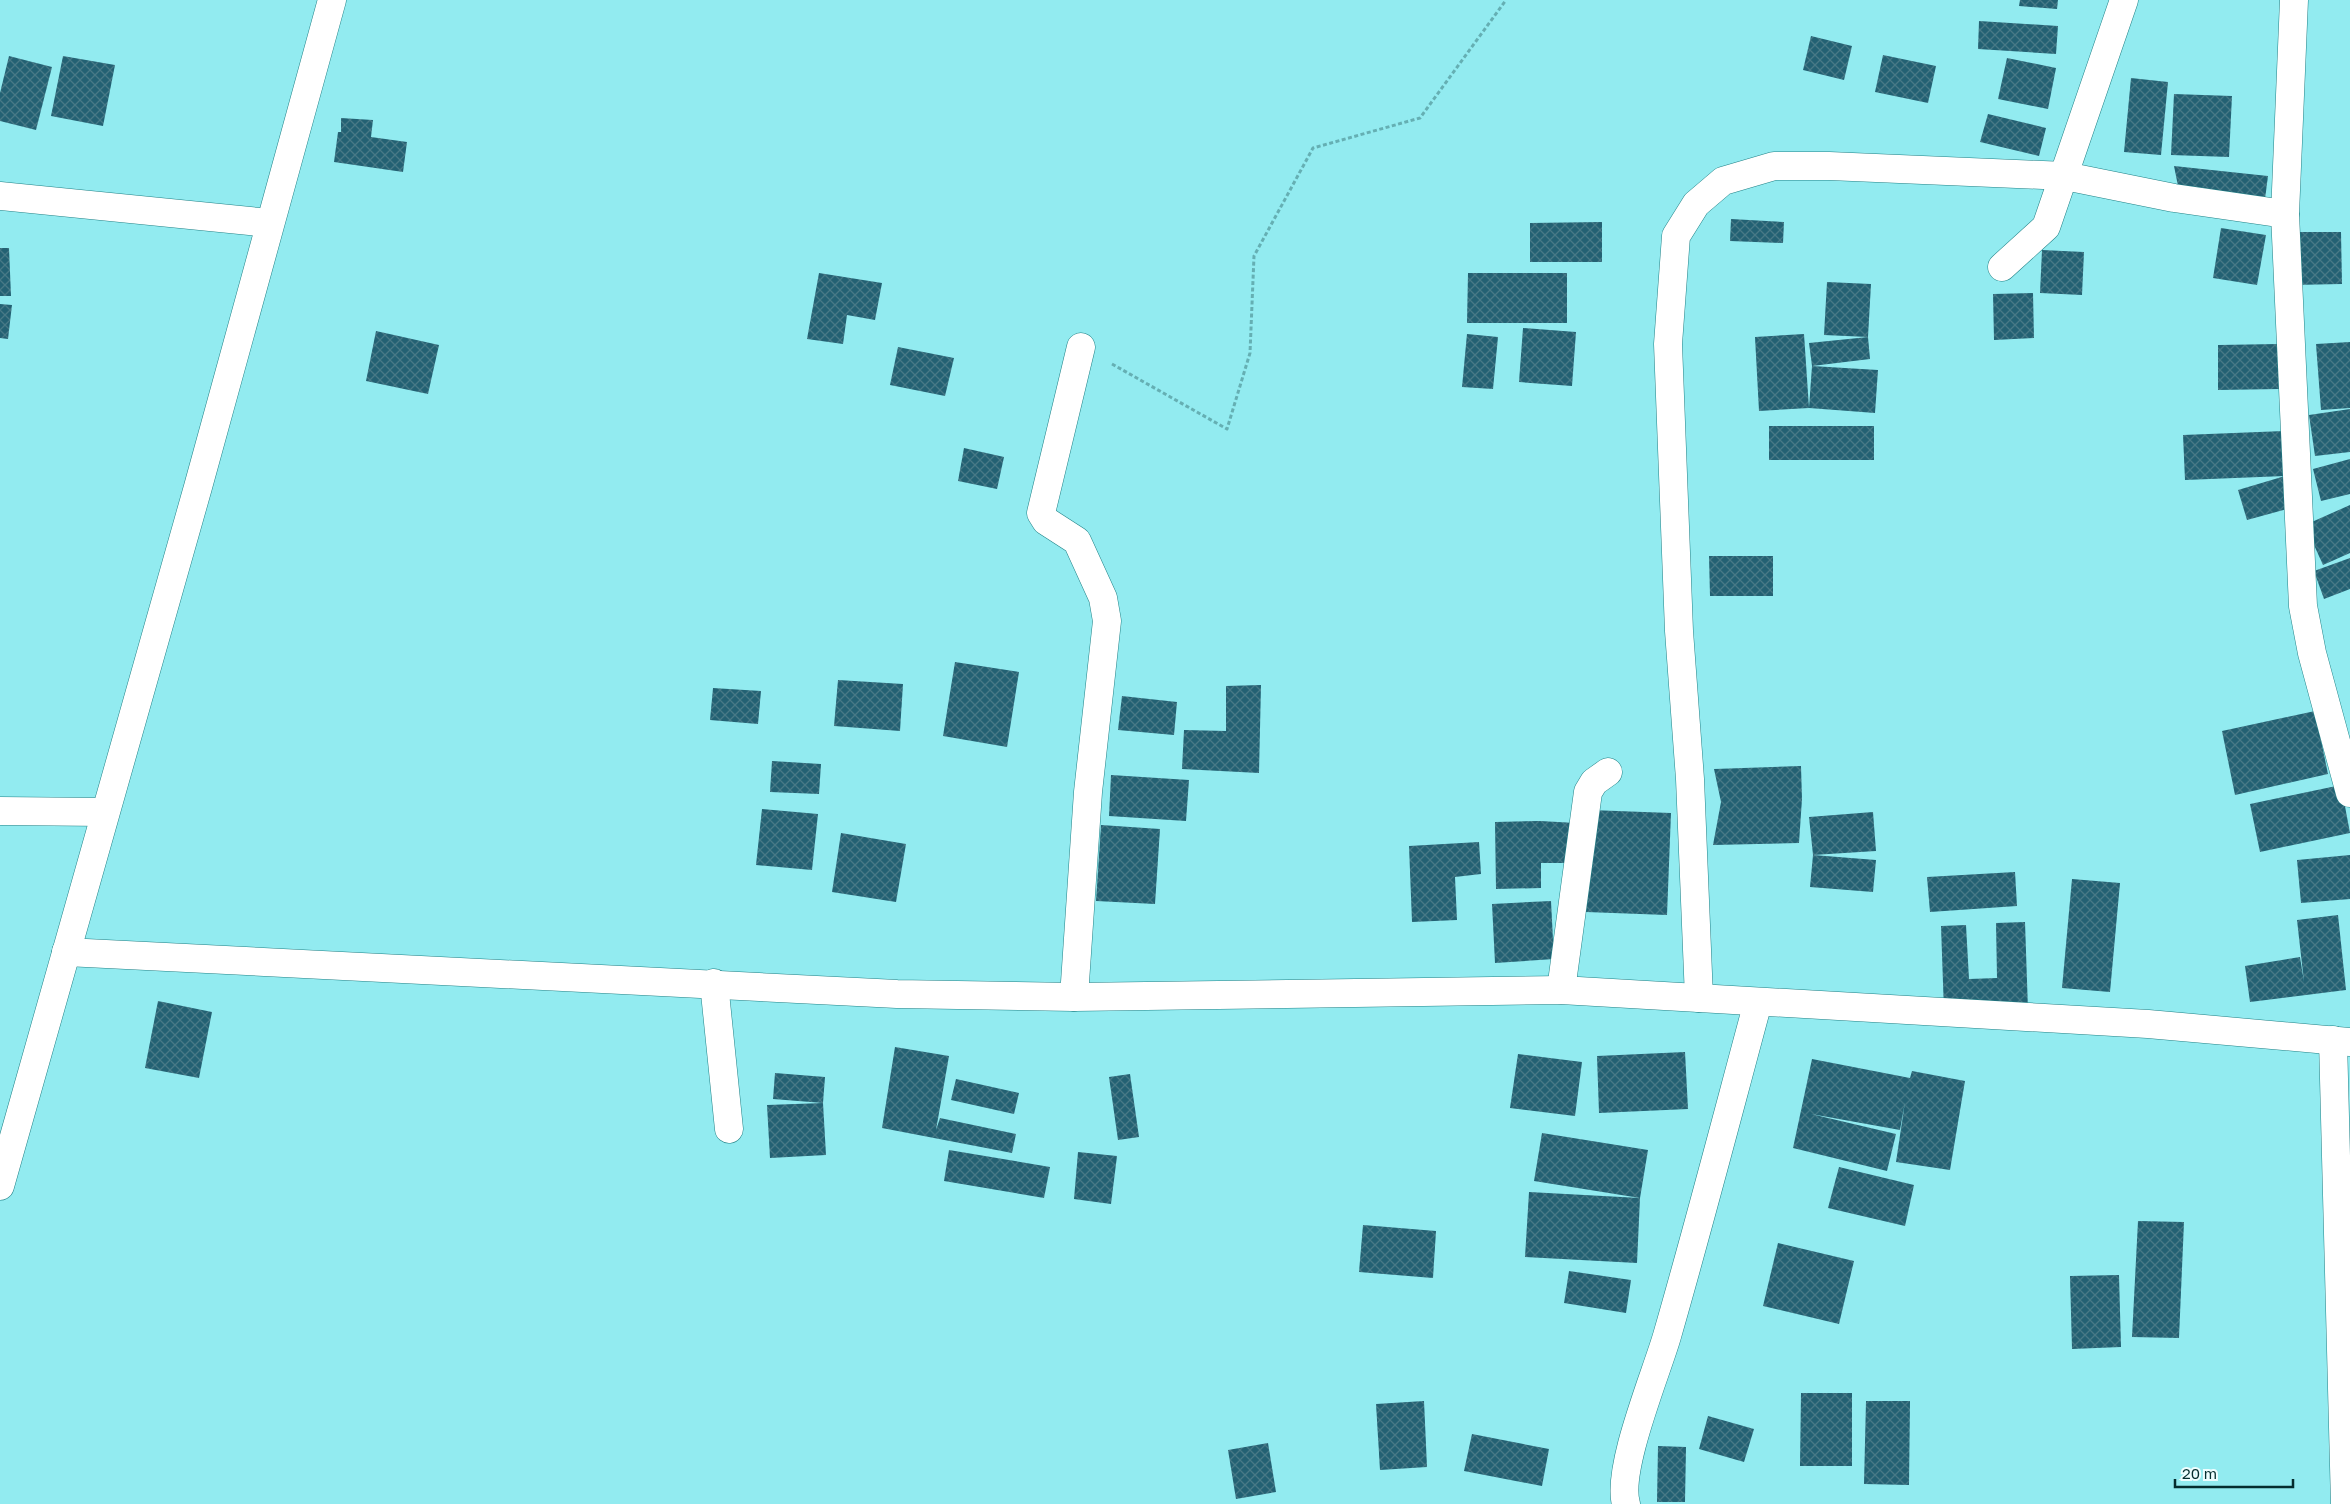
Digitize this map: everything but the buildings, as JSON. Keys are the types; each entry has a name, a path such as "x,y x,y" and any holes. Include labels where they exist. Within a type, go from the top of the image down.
{"street":[{"path":"0,1186 198,487 269,223 332,0"},
{"path":"2002,267 2046,227 2124,0"},
{"path":"2294,0 2285,214 2303,606 2306,632 2350,793"},
{"path":"1699,998 1690,779 1679,631 1668,344 1676,236 1696,204 1723,181 1774,166 1829,166 2065,176 2174,198 2285,214"},
{"path":"0,196 269,223"},
{"path":"1074,997 1088,792 1107,621 1103,598 1077,541 1046,521 1041,513 1081,347"},
{"path":"1561,990 1588,792 1594,782 1608,772"},
{"path":"0,812 105,812"},
{"path":"66,952 714,983 897,994 1074,997 1561,990 2148,1024 2341,1041 2346,1504"},
{"path":"714,983 729,1129"},
{"path":"1623,1503 1624,1483 1632,1444 1667,1337 1758,1002"}],"path":[{"path":"1081,347 1227,429 1250,353 1254,256 1313,148 1420,118 1506,0"}]}
